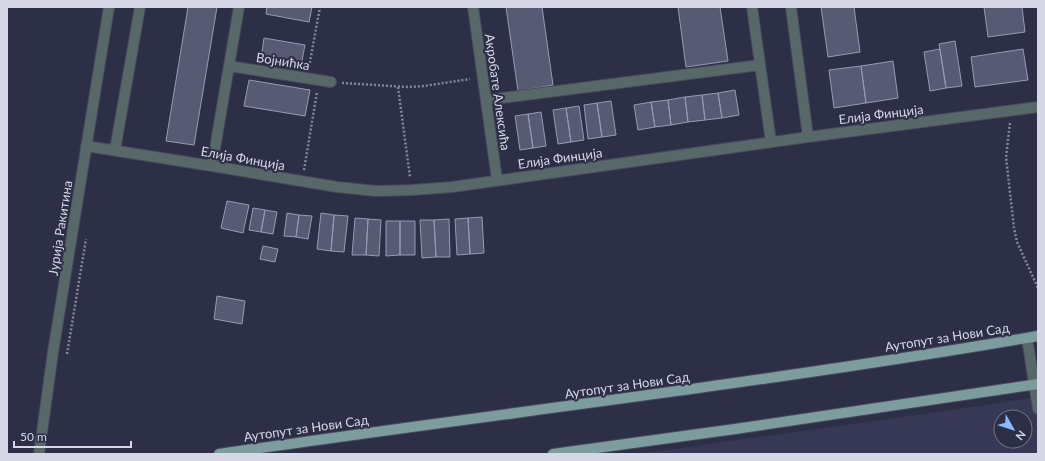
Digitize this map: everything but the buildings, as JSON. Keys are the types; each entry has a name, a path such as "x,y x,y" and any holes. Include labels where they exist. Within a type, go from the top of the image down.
{"main road":[{"name":"Аутопут за Нови Сад","path":"219,454 819,370 1038,336"},
{"path":"553,454 1036,385"}],"street":[{"name":"Јурија Ракитина","path":"39,454 52,360 109,7"},
{"path":"115,150 140,7"},
{"path":"212,166 239,7"},
{"name":"Акробате Алексића","path":"473,7 497,180"},
{"path":"752,7 771,142"},
{"path":"791,7 808,137"},
{"path":"486,100 760,64"},
{"name":"Војнићка","path":"229,66 332,82"},
{"name":"Елија Финција","path":"86,146 302,182 376,191 412,190 452,187 771,142 1038,107"},
{"path":"1027,338 1036,385 1038,409"}],"path":[{"path":"307,79 320,7"},
{"path":"332,82 398,87 424,86 483,77"},
{"path":"302,182 319,80"},
{"path":"398,87 412,190"},
{"path":"1012,110 1006,157 1014,228 1017,242 1038,288"}],"shaded area":[{"path":"1038,397 1038,454 639,454 979,406"}]}
